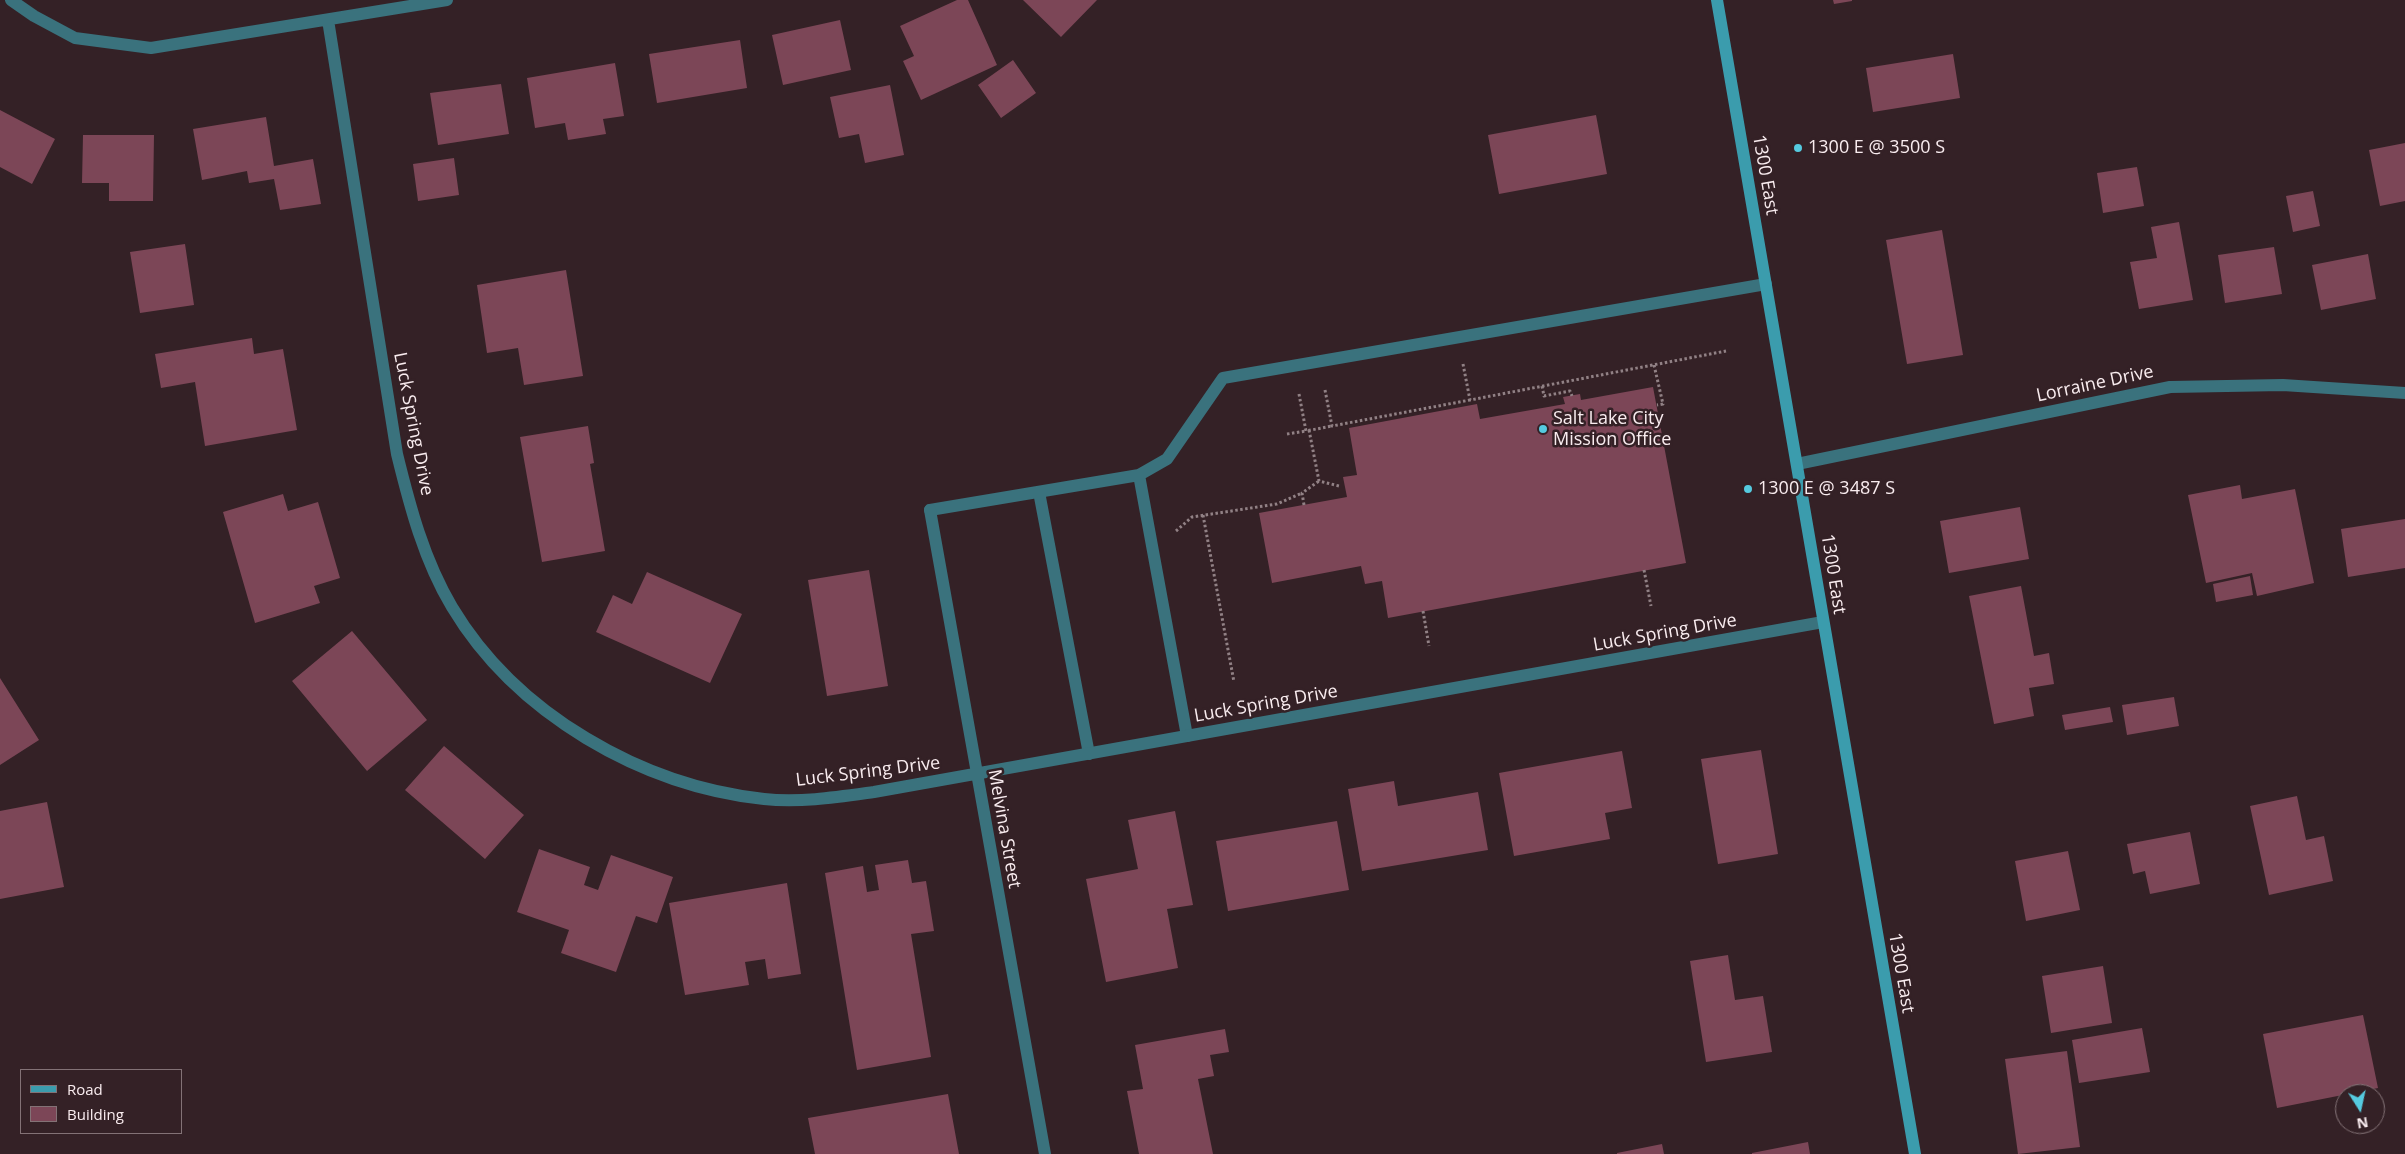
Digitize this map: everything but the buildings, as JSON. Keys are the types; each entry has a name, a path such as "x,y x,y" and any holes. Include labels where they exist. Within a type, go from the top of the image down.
{"main road":[{"name":"1300 East","path":"1717,0 1915,1154"}],"street":[{"path":"11,0 34,16 75,38 152,48 447,0"},
{"name":"Luck Spring Drive","path":"328,20 397,454 411,509 428,560 452,607 484,651 523,691 568,726 618,756 666,776 713,791 766,799 819,799 976,774 1823,622"},
{"path":"1089,754 1039,492 1139,475 1167,459 1223,378 1766,284"},
{"name":"Lorraine Drive","path":"1797,464 2170,387 2283,385 2405,393"},
{"path":"1139,475 1187,736"},
{"name":"Melvina Street","path":"1039,492 930,510 1045,1154"}],"path":[{"path":"1287,434 1726,351"},
{"path":"1463,364 1470,400"},
{"path":"1654,365 1663,404 1657,405"},
{"path":"1542,386 1544,396 1570,391 1572,396"},
{"path":"1325,390 1332,426"},
{"path":"1299,394 1319,481"},
{"path":"1172,535 1192,516 1277,504 1302,493 1319,481 1339,486"},
{"path":"1302,493 1304,505"},
{"path":"1204,515 1234,682"},
{"path":"1644,570 1651,606"},
{"path":"1423,611 1429,646"}],"place":[{"name":"1300 E @ 3500 S","path":"1798,148"},
{"name":"Salt Lake City Mission Office","path":"1543,429"},
{"name":"1300 E @ 3487 S","path":"1748,489"}]}
